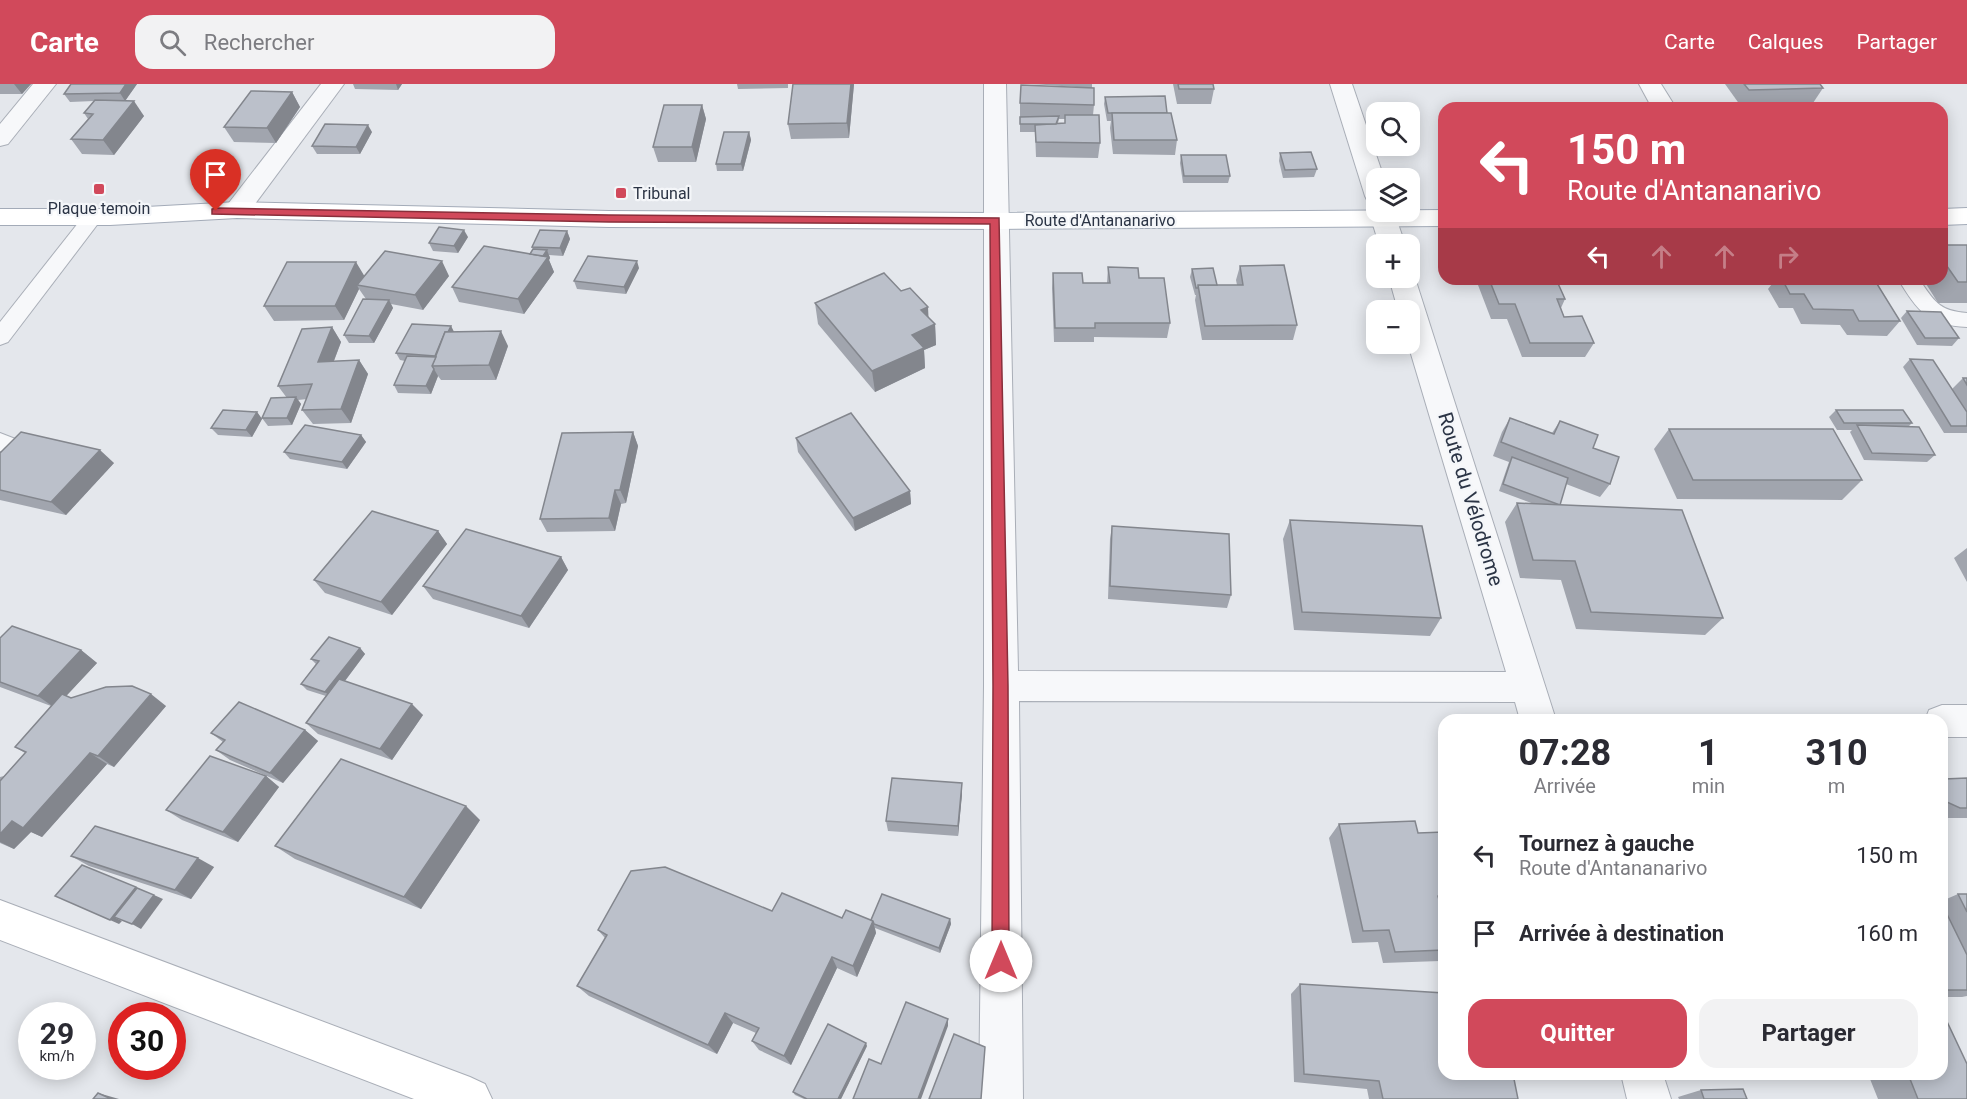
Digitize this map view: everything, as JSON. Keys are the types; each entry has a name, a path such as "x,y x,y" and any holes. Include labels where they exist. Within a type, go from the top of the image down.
{"main road":[{"name":"Route d'Antananarivo","path":"0,217 93,217 237,210 609,219 995,220 1366,208"},
{"name":"Route d'Antananarivo","path":"1420,214 1438,217"},
{"path":"1948,217 1967,216"},
{"path":"0,920 470,1099"}],"street":[{"path":"0,139 45,84"},
{"path":"237,210 333,84"},
{"path":"995,84 1001,1099"},
{"path":"1341,84 1368,168"},
{"path":"1650,84 1660,102"},
{"name":"Route du Vélodrome","path":"1405,288 1536,714"},
{"path":"1000,686 1529,687"},
{"path":"1948,721 1967,721"},
{"path":"1644,1080 1649,1099"}],"lane":[{"path":"0,337 93,217"},
{"path":"1912,285 1929,310 1946,320 1967,320"}],"building":[{"path":"71,84 126,84 120,93 64,94"},
{"path":"793,84 851,84 847,123 788,124"},
{"path":"1178,84 1213,84 1214,89 1179,89"},
{"path":"1744,84 1820,84 1823,88 1749,90"},
{"path":"1021,85 1094,88 1094,105 1020,103"},
{"path":"251,91 292,92 267,128 224,127"},
{"path":"1165,96 1167,113 1108,113 1105,97"},
{"path":"95,100 134,101 103,140 71,139 93,114 84,113"},
{"path":"664,105 702,105 692,147 653,147"},
{"path":"1112,113 1171,113 1177,140 1114,140"},
{"path":"1065,115 1099,115 1100,143 1036,142 1035,125 1065,123"},
{"path":"1059,116 1056,124 1020,124 1020,117"},
{"path":"325,124 368,125 356,147 312,146"},
{"path":"724,132 749,132 741,164 716,164"},
{"path":"1311,152 1317,169 1285,170 1280,153"},
{"path":"1181,155 1226,155 1230,176 1184,176"},
{"path":"439,227 464,230 454,246 429,243"},
{"path":"540,230 567,231 560,248 532,247"},
{"path":"1948,245 1967,245 1967,282 1958,282 1948,268"},
{"path":"484,246 548,257 518,299 452,287"},
{"path":"533,249 547,250 543,256 530,254"},
{"path":"385,251 442,261 415,295 357,285"},
{"path":"588,256 637,261 624,287 574,281"},
{"path":"287,262 356,262 335,306 264,306"},
{"path":"1284,265 1297,325 1205,326 1198,285 1243,285 1240,266"},
{"path":"1108,267 1138,268 1139,278 1164,278 1170,323 1095,323 1095,328 1055,328 1053,273 1082,273 1083,283 1110,283"},
{"path":"1213,268 1217,285 1198,285 1196,288 1192,269"},
{"path":"884,273 901,291 910,288 928,307 921,310 935,324 912,335 924,348 872,371 815,303"},
{"path":"1491,285 1559,285 1565,299 1557,299 1564,317 1582,316 1594,343 1530,343 1515,304 1499,304"},
{"path":"1785,285 1878,285 1900,321 1859,321 1853,310 1813,309 1804,294 1790,294"},
{"path":"363,299 389,300 369,336 344,335"},
{"path":"1907,311 1941,312 1959,338 1925,338"},
{"path":"412,324 451,326 448,332 445,332 435,356 396,353"},
{"path":"332,327 318,362 359,360 341,409 302,410 312,384 278,386 302,329"},
{"path":"501,331 489,365 432,366 445,332"},
{"path":"407,356 436,357 432,366 434,369 426,386 394,385"},
{"path":"1910,359 1933,360 1967,412 1967,426 1951,426"},
{"path":"296,397 287,418 262,418 271,398"},
{"path":"223,410 257,412 246,430 211,428"},
{"path":"1836,410 1903,410 1912,423 1844,423"},
{"path":"851,413 910,491 853,518 796,438"},
{"path":"1510,418 1554,434 1560,421 1598,435 1593,448 1619,457 1610,484 1501,442"},
{"path":"305,425 361,435 342,462 284,452"},
{"path":"1857,425 1919,427 1935,455 1872,453"},
{"path":"1669,429 1833,429 1862,480 1693,480"},
{"path":"21,432 100,450 51,502 0,490 0,453"},
{"path":"633,432 620,490 615,490 609,518 540,519 562,433"},
{"path":"1512,457 1568,478 1560,505 1503,484"},
{"path":"1517,503 1682,510 1723,618 1591,612 1575,561 1533,560"},
{"path":"372,511 438,531 381,602 314,580"},
{"path":"1290,520 1422,526 1441,618 1302,612"},
{"path":"1112,526 1229,534 1231,595 1110,586"},
{"path":"466,529 561,557 521,616 423,586"},
{"path":"12,626 81,650 38,696 0,682 0,638"},
{"path":"329,637 360,648 325,692 301,684 319,661 311,659"},
{"path":"339,679 412,704 380,749 306,723"},
{"path":"132,686 151,694 98,756 90,753 23,828 12,821 0,834 0,781 26,752 15,747 62,694 71,698 106,687"},
{"path":"239,702 305,730 270,773 216,750 225,740 211,733"},
{"path":"210,756 266,776 223,832 166,810"},
{"path":"341,759 466,806 404,897 275,846"},
{"path":"892,778 962,783 958,826 886,821"},
{"path":"1967,778 1967,808 1960,808 1948,802 1948,779"},
{"path":"1415,821 1418,833 1438,832 1438,950 1395,952 1389,930 1363,931 1339,824"},
{"path":"95,826 198,858 175,890 71,856"},
{"path":"82,865 136,887 110,920 55,896"},
{"path":"665,867 772,911 782,893 842,918 846,910 873,921 853,966 832,957 784,1056 752,1041 759,1028 725,1013 708,1045 577,986 607,935 598,930 631,871"},
{"path":"137,888 154,895 132,924 114,917"},
{"path":"882,894 950,919 939,948 874,924 871,920"},
{"path":"1958,894 1967,894 1967,912"},
{"path":"1948,916 1967,955 1967,990 1948,990"},
{"path":"1300,984 1438,993 1438,1080 1514,1080 1518,1099 1383,1099 1379,1081 1304,1074"},
{"path":"906,1002 948,1019 918,1099 853,1099 869,1059 881,1064"},
{"path":"828,1024 866,1043 838,1099 807,1099 793,1092"},
{"path":"1948,1024 1967,1064 1967,1099 1918,1099 1910,1080 1948,1080"},
{"path":"954,1034 985,1047 981,1099 929,1099"},
{"path":"1743,1089 1747,1099 1704,1099 1701,1090"},
{"path":"98,1093 111,1099 93,1099"}],"place":[{"name":"Plaque temoin","path":"99,189"},
{"name":"Tribunal","path":"621,193"}],"route":[{"path":"216,211 609,219 995,220 1001,961"}]}
